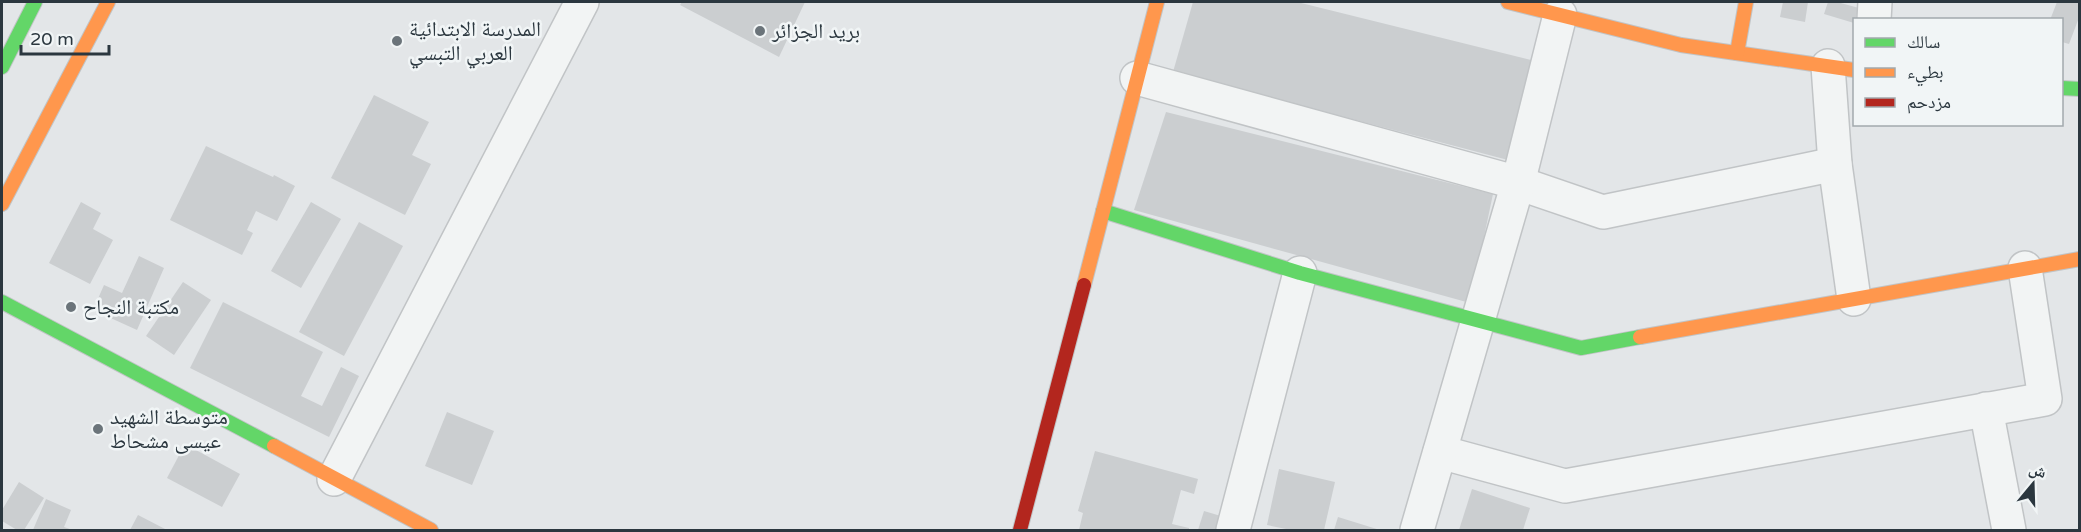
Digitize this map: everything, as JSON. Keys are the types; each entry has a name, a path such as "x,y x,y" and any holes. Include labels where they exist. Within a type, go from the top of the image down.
{"street":[{"path":"2,68 35,2"},
{"path":"2,204 108,2"},
{"path":"334,479 582,2"},
{"path":"1020,531 1157,2"},
{"path":"1508,2 1681,45 1841,68 1835,164 1854,299"},
{"path":"1737,53 1746,2"},
{"path":"1874,18 1875,2"},
{"path":"1417,531 1518,183 1560,15"},
{"path":"1137,78 1518,183 1603,212 1835,164"},
{"path":"2063,88 2079,89"},
{"path":"1103,210 1300,273 1581,348 2079,259"},
{"path":"1440,452 1565,486 2045,399 2025,268"},
{"path":"1233,531 1300,273"},
{"path":"2,302 431,531"},
{"path":"1986,410 2009,531"}],"building":[{"name":"بريد الجزائر","path":"682,2 805,2 779,57 680,5"},
{"path":"1193,2 1297,2 1535,61 1508,160 1173,72"},
{"path":"1783,2 1808,2 1805,22 1780,17"},
{"path":"1828,2 1859,8 1853,23 1824,14"},
{"path":"2057,2 2080,2 2080,15 2069,44 2063,42 2063,18 2051,18"},
{"path":"374,95 429,122 412,155 431,164 405,215 331,178"},
{"path":"1166,112 1493,194 1470,303 1134,210"},
{"path":"206,146 295,186 277,221 256,211 247,230 253,233 242,255 170,220"},
{"path":"81,202 101,213 93,229 113,240 90,284 49,263"},
{"path":"311,202 341,219 301,288 271,271"},
{"path":"359,222 403,246 344,356 299,332"},
{"path":"139,256 164,268 137,330 93,310 104,285 122,293"},
{"path":"183,282 211,300 174,355 146,336"},
{"path":"223,302 323,352 301,396 322,406 341,367 359,376 329,437 190,368"},
{"path":"447,412 494,431 472,485 425,466"},
{"path":"185,444 240,474 222,507 167,478"},
{"path":"1095,451 1198,479 1194,494 1181,490 1172,524 1189,528 1189,530 1079,530 1083,513 1078,511"},
{"path":"1279,469 1335,482 1324,530 1291,530 1267,525"},
{"path":"19,482 44,498 24,530 17,530 2,521 2,510"},
{"path":"1472,489 1530,508 1523,530 1459,530"},
{"path":"46,499 71,510 64,527 73,530 33,530"},
{"path":"1204,511 1241,522 1239,530 1198,530"},
{"path":"138,515 167,530 130,530"},
{"path":"1338,517 1380,530 1334,530"}],"traffic: fast":[{"path":"2,67 35,2"},
{"path":"2063,88 2080,89"},
{"path":"1103,211 1300,273 1581,348 1640,337"},
{"path":"2,302 274,446"}],"traffic: slow":[{"path":"2,204 108,2"},
{"path":"1084,285 1157,2"},
{"path":"1508,2 1681,45 1853,70"},
{"path":"1737,53 1746,2"},
{"path":"1640,337 2080,259"},
{"path":"274,446 431,530"}],"traffic: jam":[{"path":"1020,530 1084,285"}],"place":[{"name":"بريد الجزائر","path":"760,31"},
{"name":"المدرسة الابتدائية العربي التبسي","path":"397,41"},
{"name":"مكتبة النجاح","path":"71,307"},
{"name":"متوسطة الشهيد عيسى مشحاط","path":"98,429"}]}
